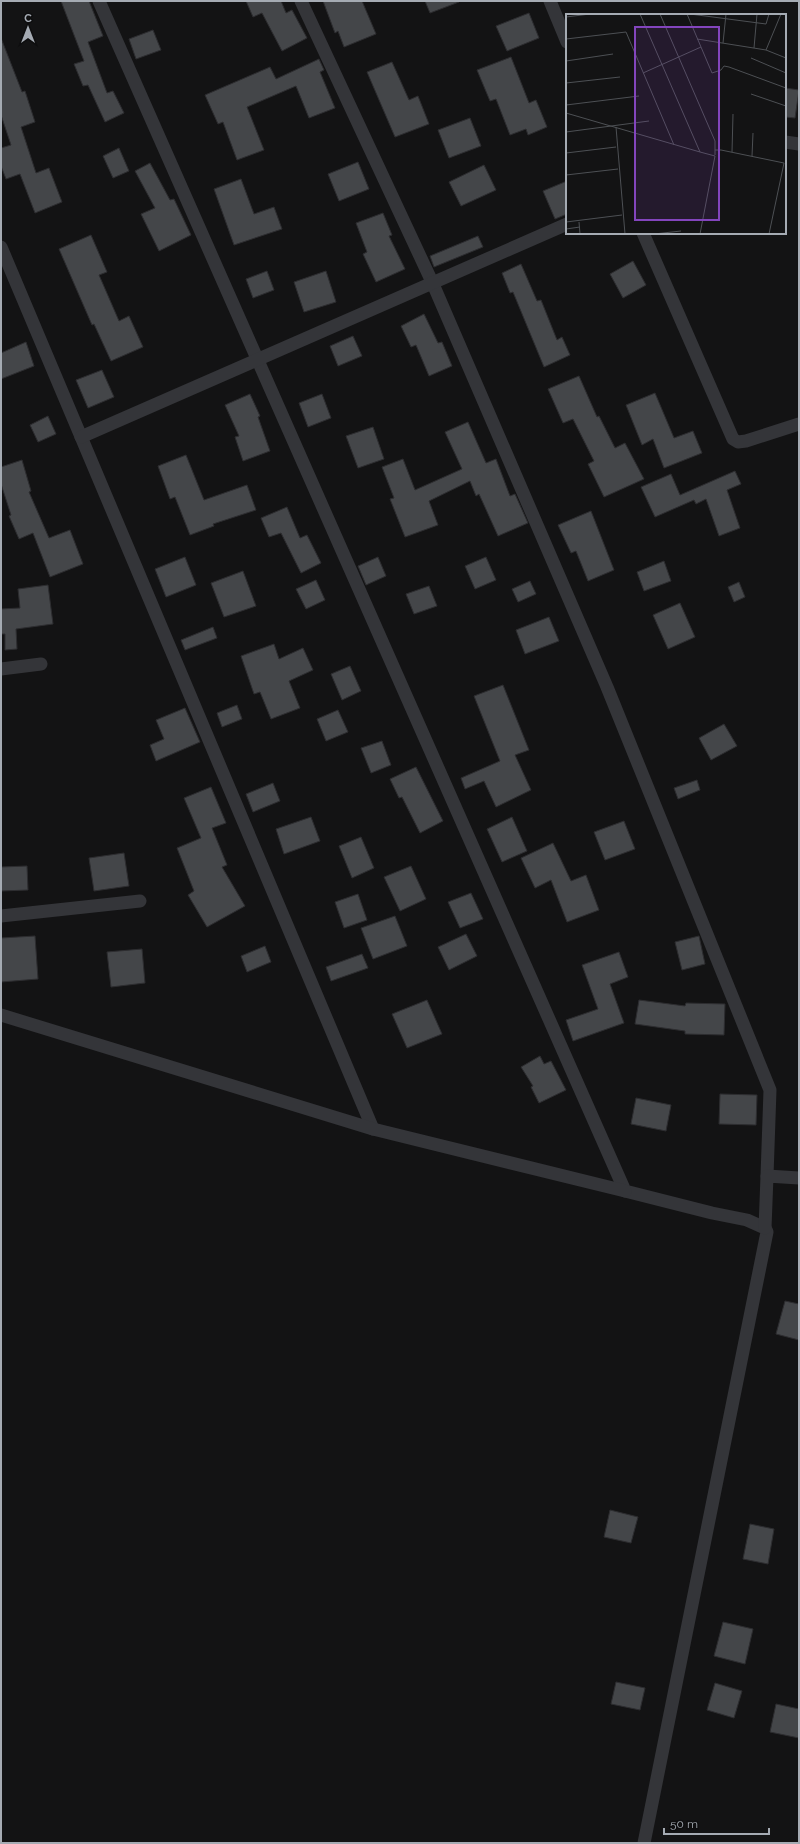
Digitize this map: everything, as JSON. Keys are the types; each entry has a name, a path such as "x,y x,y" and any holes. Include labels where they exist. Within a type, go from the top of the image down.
{"street":[{"path":"99,1 624,1191"},
{"path":"301,1 433,284 607,687 770,1090 765,1228 767,1232 644,1843"},
{"path":"550,1 566,40"},
{"path":"786,142 799,144"},
{"path":"81,437 566,224"},
{"path":"644,234 733,440 738,442 746,441 799,424"},
{"path":"1,247 373,1129"},
{"path":"1,669 42,664"},
{"path":"1,916 140,901"},
{"path":"1,1015 373,1129 712,1213 747,1220 765,1228"},
{"path":"767,1176 799,1178"}],"building":[{"path":"61,1 89,1 103,36 88,42 107,93 113,91 124,113 105,122 88,85 83,86 74,64 84,61"},
{"path":"246,1 281,1 286,13 292,10 307,38 282,51 262,13 253,17"},
{"path":"323,1 362,1 376,34 344,47 338,31 335,33"},
{"path":"425,1 459,1 459,2 430,13"},
{"path":"529,13 539,38 507,51 496,26"},
{"path":"153,30 161,50 136,59 129,39"},
{"path":"1,38 22,92 25,91 35,122 21,127 36,173 49,168 62,202 35,213 20,174 6,179 1,166 1,148 11,145 1,115"},
{"path":"511,57 529,103 536,100 547,127 528,135 526,129 510,135 496,99 490,101 477,70"},
{"path":"319,59 324,70 320,72 335,108 309,118 296,86 247,107 264,150 237,160 223,122 218,124 205,95 270,67 276,79"},
{"path":"392,62 409,100 418,96 429,124 395,137 367,72"},
{"path":"786,88 799,90 795,118 786,117"},
{"path":"470,118 481,146 449,158 438,130"},
{"path":"119,148 129,171 113,178 103,156"},
{"path":"358,162 369,189 339,201 328,174"},
{"path":"150,163 170,200 174,199 191,235 159,251 141,214 155,208 135,171"},
{"path":"484,165 496,190 461,206 449,182"},
{"path":"241,179 254,214 274,207 282,229 234,245 214,189"},
{"path":"566,181 566,214 555,219 543,191"},
{"path":"383,213 392,235 389,236 405,269 376,282 363,254 367,252 356,223"},
{"path":"91,235 107,272 99,275 119,321 129,316 143,347 111,361 94,324 92,325 59,249"},
{"path":"478,236 483,247 434,267 430,256"},
{"path":"633,261 646,285 623,298 610,274"},
{"path":"521,264 537,301 541,300 557,340 562,337 570,355 544,367 513,292 510,293 502,273"},
{"path":"267,271 274,290 253,298 246,279"},
{"path":"326,271 336,302 304,312 294,282"},
{"path":"424,314 438,343 442,342 452,366 429,376 416,345 411,347 401,326"},
{"path":"353,336 362,356 338,366 330,346"},
{"path":"26,342 34,366 1,379 1,353"},
{"path":"102,370 114,397 88,408 76,380"},
{"path":"579,376 597,417 599,416 615,448 625,443 644,479 604,497 588,464 594,461 573,419 563,423 548,389"},
{"path":"655,393 674,438 693,431 702,453 664,468 653,439 642,445 626,405"},
{"path":"250,394 260,416 258,417 270,451 243,461 235,437 239,436 225,405"},
{"path":"322,394 331,418 308,427 299,403"},
{"path":"48,416 56,434 38,442 30,425"},
{"path":"468,422 486,463 496,459 510,496 515,494 528,523 498,536 479,494 476,496 470,481 429,501 438,525 405,537 390,499 394,498 382,467 403,459 415,490 462,469 445,432"},
{"path":"373,427 384,459 358,468 346,436"},
{"path":"186,455 204,500 247,485 256,510 213,524 214,526 190,535 175,497 170,499 158,466"},
{"path":"22,460 31,491 29,492 49,538 70,530 83,564 50,577 33,533 19,539 9,516 11,515 1,484 1,467"},
{"path":"735,471 741,484 727,490 740,528 719,536 706,499 696,504 694,500 655,517 641,487 671,474 680,495"},
{"path":"287,507 300,538 307,535 321,563 301,573 281,533 269,537 261,518"},
{"path":"591,511 614,570 588,581 576,551 571,553 558,525"},
{"path":"185,557 196,585 166,597 155,569"},
{"path":"378,557 386,576 366,585 358,566"},
{"path":"486,557 496,580 475,589 465,566"},
{"path":"664,561 671,581 644,591 637,572"},
{"path":"243,571 256,606 224,617 211,583"},
{"path":"316,580 325,600 306,609 296,589"},
{"path":"530,581 536,594 518,602 512,589"},
{"path":"739,582 745,597 734,602 728,587"},
{"path":"48,585 53,624 16,629 17,649 5,650 5,634 1,634 1,609 20,608 18,589"},
{"path":"429,586 437,606 414,614 406,594"},
{"path":"680,603 695,637 668,649 653,615"},
{"path":"549,617 559,641 525,654 516,630"},
{"path":"213,627 217,638 185,650 181,640"},
{"path":"274,644 279,659 303,648 313,670 289,681 300,708 271,719 260,692 254,694 241,656"},
{"path":"350,666 361,691 342,700 331,674"},
{"path":"503,685 529,750 515,755 531,790 496,807 484,781 465,789 461,778 500,761 474,696"},
{"path":"237,705 242,719 222,727 217,713"},
{"path":"185,708 200,742 156,761 150,745 164,739 156,720"},
{"path":"338,710 348,732 326,741 317,719"},
{"path":"724,724 737,746 711,760 699,738"},
{"path":"382,741 391,765 371,773 361,748"},
{"path":"416,767 443,821 420,833 402,797 399,798 390,779"},
{"path":"697,780 700,790 678,799 674,788"},
{"path":"273,783 280,801 253,812 246,794"},
{"path":"211,787 226,823 212,828 227,865 222,867 245,906 207,927 188,895 194,891 177,848 201,838 184,798"},
{"path":"311,817 320,841 284,854 276,829"},
{"path":"512,817 527,851 502,862 487,829"},
{"path":"624,821 635,849 605,860 594,832"},
{"path":"361,837 374,868 352,878 339,846"},
{"path":"553,843 571,881 586,875 599,910 567,922 551,880 535,888 521,858"},
{"path":"124,853 129,886 94,891 89,858"},
{"path":"27,866 28,890 1,891 1,867"},
{"path":"411,866 426,899 400,911 384,877"},
{"path":"471,893 483,919 460,928 448,902"},
{"path":"358,894 367,920 344,928 335,902"},
{"path":"395,916 407,946 373,959 361,928"},
{"path":"466,934 477,956 449,970 438,947"},
{"path":"35,936 38,979 1,982 1,938"},
{"path":"699,936 705,964 682,970 675,942"},
{"path":"265,946 271,962 247,972 241,956"},
{"path":"142,949 145,983 111,987 107,952"},
{"path":"619,952 628,977 610,984 624,1023 573,1041 566,1020 598,1009 582,965"},
{"path":"362,954 368,968 331,981 326,967"},
{"path":"427,1000 442,1034 407,1048 392,1014"},
{"path":"639,1000 685,1006 686,1003 725,1004 724,1035 685,1034 685,1031 635,1024"},
{"path":"540,1056 544,1064 551,1061 566,1090 539,1103 531,1087 533,1086 521,1067"},
{"path":"720,1094 757,1095 756,1125 719,1124"},
{"path":"636,1098 671,1105 666,1131 631,1124"},
{"path":"785,1301 799,1304 799,1340 776,1334"},
{"path":"610,1510 638,1517 631,1543 604,1537"},
{"path":"750,1524 774,1529 768,1564 743,1559"},
{"path":"723,1622 753,1629 745,1664 714,1656"},
{"path":"616,1682 645,1688 640,1710 611,1704"},
{"path":"715,1683 742,1691 734,1718 707,1710"},
{"path":"776,1704 799,1709 799,1738 770,1732"}]}
